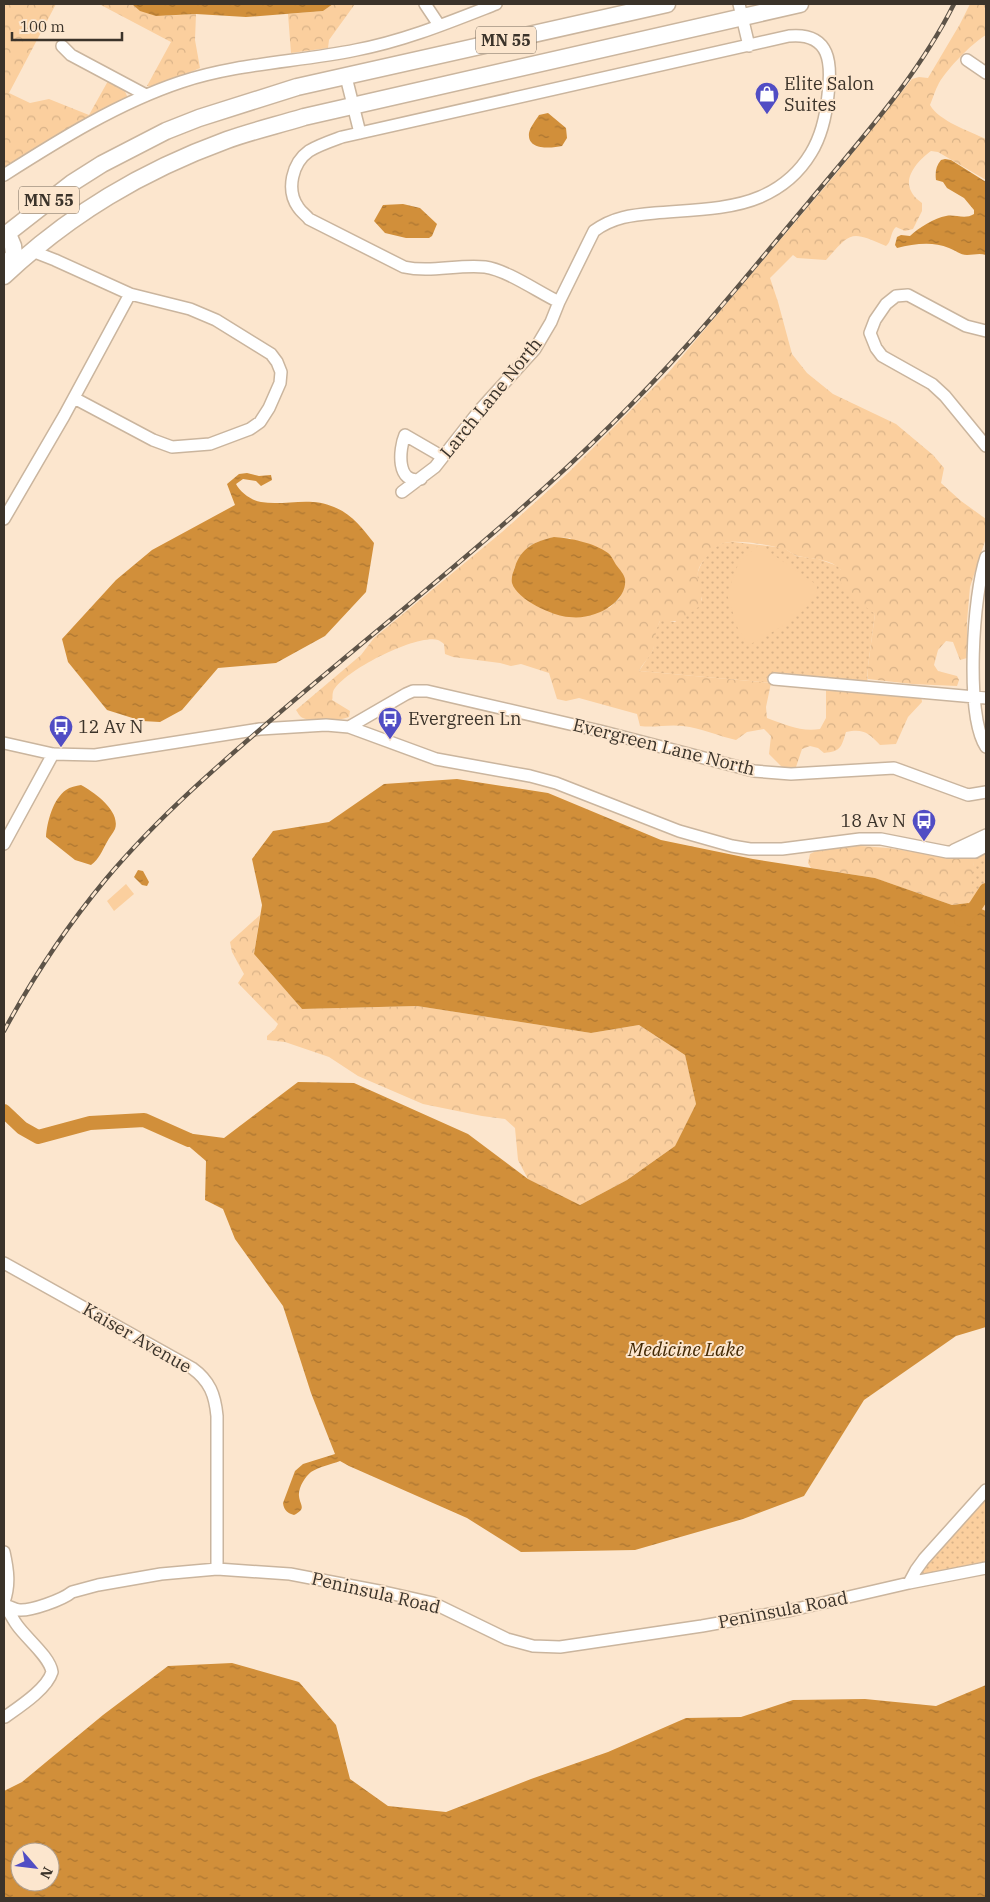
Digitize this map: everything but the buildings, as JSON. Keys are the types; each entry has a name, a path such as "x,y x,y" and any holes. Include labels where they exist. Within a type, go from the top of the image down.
{"highway":[{"name":"MN 55","path":"5,233 72,183 126,150 199,118 265,96 346,76 667,4"},
{"name":"MN 55","path":"4,276 32,251 87,208 142,176 228,140 304,117 741,10 800,4"},
{"path":"4,268 14,255 13,246 5,233"}],"street":[{"path":"425,4 439,25"},
{"path":"4,175 108,114 146,95 182,82 221,72 354,51 385,44 414,36 496,4"},
{"path":"741,10 749,46"},
{"name":"Larch Lane North","path":"402,492 420,479 443,457 479,411 535,349 551,322 594,231 604,224 627,216 742,203 774,190 801,167 819,137 825,120 831,74 828,56 823,48 816,42 798,35 360,133 317,146 307,152 298,162 292,175 292,190 297,206 309,219 404,267 418,270 470,266 487,267 502,272 559,302"},
{"path":"62,46 71,55 146,95"},
{"path":"966,60 986,73"},
{"path":"346,76 360,133"},
{"path":"32,251 130,294 190,309 216,320 272,354 279,367 280,382 269,408 260,422 250,429 210,444 172,447 153,440 74,398"},
{"path":"4,519 74,398 130,294"},
{"path":"986,331 966,326 908,295 896,296 880,311 870,333 876,348 882,356 932,384 945,396 986,446"},
{"path":"420,479 415,481 410,478 404,472 400,463 402,442 405,435 443,457"},
{"path":"986,557 979,584 982,600 973,698 977,723 986,747"},
{"path":"774,680 986,698"},
{"name":"Evergreen Lane North","path":"349,728 406,694 420,690 600,731 754,771 791,774 894,768 968,796 986,792"},
{"path":"4,743 53,754 95,755 260,729 326,725 349,728 436,759 530,776 556,783 679,831 732,846 750,849 782,850 860,839 881,839 947,852 975,852 986,846"},
{"path":"4,844 53,754"},
{"path":"947,852 967,845 986,835"},
{"name":"Kaiser Avenue","path":"4,1263 192,1368 204,1378 211,1388 217,1416 217,1569"},
{"path":"909,1583 924,1559 986,1490"},
{"path":"4,1552 8,1568 8,1583 4,1604 16,1624 48,1663 52,1672 46,1683 5,1717"},
{"name":"Peninsula Road","path":"4,1604 32,1601 65,1590 72,1592 161,1574 217,1569 290,1574 413,1598 444,1608 507,1639 544,1647 570,1646 760,1616 986,1568"}],"green space":[{"path":"4,4 56,4 9,93 30,103 49,99 89,115 108,81 124,89 127,96 125,101 28,152 4,168"},
{"path":"99,4 132,4 147,12 162,15 196,14 195,40 200,68 166,83 147,86 171,42"},
{"path":"333,4 355,4 329,40 328,48 291,53 288,14 323,11"},
{"path":"970,4 986,4 986,35 967,50 948,70 938,86 930,105 934,111 947,121 986,139 986,180 938,152 931,151 914,168 909,180 912,193 922,203 922,211 913,229 905,231 896,227 886,246 865,238 852,236 846,239 826,260 797,258 793,255 770,278 792,354 807,373 833,394 896,424 933,455 944,468 941,483 961,501 986,519 986,538 970,587 967,621 967,658 960,660 953,642 946,641 938,650 934,665 938,671 957,676 959,680 957,686 912,684 868,679 875,614 847,593 839,579 841,570 837,566 768,545 730,542 715,548 700,566 698,577 701,605 680,621 660,621 653,650 639,671 771,683 766,707 767,718 806,730 820,729 826,718 826,690 832,688 921,695 922,702 908,717 896,744 880,745 865,732 846,732 837,750 824,753 818,748 810,746 802,749 796,767 783,768 769,754 771,736 764,729 747,732 736,740 683,726 640,726 637,714 579,698 566,701 557,699 549,673 521,664 511,666 453,657 445,654 444,644 438,640 413,643 380,656 364,665 339,684 333,692 332,700 350,711 349,717 325,721 301,717 296,710 361,655 374,638 502,532 569,472 668,373 835,175 912,79 919,77 928,78","holes":["554,537 570,538 624,589 619,599 609,608 513,572 523,553 533,544"]},
{"path":"734,542 784,548 796,556 818,559 838,566 875,614 868,666 867,691 832,688 826,690 639,671 653,650 655,631 660,621 675,622 702,600 697,577 706,557 718,545"},
{"path":"759,545 817,585 815,595 801,613 749,645 738,629 727,594 739,562"},
{"path":"838,846 888,848 948,857 975,852 970,899 968,903 952,905 875,878 811,868 808,863 810,854 820,849"},
{"path":"986,846 986,911 968,903 975,852"},
{"path":"126,884 134,894 114,911 107,901"},
{"path":"260,915 254,954 302,1009 417,1006 591,1033 639,1025 685,1055 696,1104 675,1146 627,1180 580,1205 528,1179 518,1160 515,1128 505,1119 423,1104 358,1076 329,1057 285,1042 267,1040 267,1036 278,1024 238,983 244,974 232,952 230,942"},
{"path":"986,1490 986,1568 909,1583"}],"water":[{"path":"132,4 333,4 323,11 246,17 196,14 156,16 140,11"},
{"path":"548,113 566,128 567,138 562,146 536,146 529,139 529,133 539,115"},
{"path":"941,160 951,160 986,182 986,255 964,255 936,244 916,244 897,248 895,245 897,237 901,235 910,236 922,227 942,217 967,217 974,214 974,210 964,198 947,188 943,182 936,180 937,167"},
{"path":"403,204 420,208 437,224 432,236 429,238 406,238 385,233 374,221 383,205"},
{"path":"247,473 259,476 271,475 272,480 261,486 256,481 243,479 236,484 243,493 254,500 270,503 316,502 334,507 357,522 374,543 366,592 325,636 276,663 218,668 182,710 160,722 142,721 107,710 68,662 62,639 116,580 152,550 235,505 227,484 239,474"},
{"path":"554,537 589,544 603,549 609,554 625,579 623,591 612,605 595,614 582,617 562,616 536,606 515,589 512,583 513,573 521,555 535,543"},
{"name":"Medicine Lake","path":"457,779 548,793 661,840 753,859 875,878 952,905 968,903 986,911 986,1327 956,1336 864,1400 804,1496 743,1519 635,1550 521,1552 467,1518 340,1461 314,1470 306,1477 302,1483 299,1496 302,1509 298,1513 294,1515 284,1508 283,1503 295,1471 303,1464 335,1454 311,1393 283,1306 235,1239 223,1209 205,1200 206,1161 171,1131 224,1138 298,1082 354,1083 468,1134 528,1179 580,1205 627,1180 675,1146 696,1104 685,1055 639,1025 591,1033 417,1006 302,1009 254,954 262,905 252,859 273,831 329,822 384,784"},
{"path":"81,785 93,792 105,803 116,822 114,831 91,865 75,860 46,837 49,818 61,794 68,789"},
{"path":"138,870 143,871 149,882 147,886 142,885 134,877"},
{"path":"232,1663 299,1682 336,1725 350,1779 388,1806 446,1812 608,1752 686,1718 741,1717 793,1700 865,1699 936,1706 986,1685 986,1898 4,1898 4,1791 22,1782 103,1715 168,1666"}],"waterway":[{"path":"961,920 975,907 986,890"},
{"path":"4,1111 22,1128 38,1137 90,1123 144,1120 189,1140"}],"railway":[{"path":"4,1031 64,934 106,879 148,833 238,748 545,488 608,428 669,365 734,291 887,108 923,57 954,4"}],"place":[{"name":"Elite Salon Suites","path":"767,115"},
{"name":"Evergreen Ln","path":"390,740"},
{"name":"12 Av N","path":"61,748"},
{"name":"18 Av N","path":"924,842"}]}
